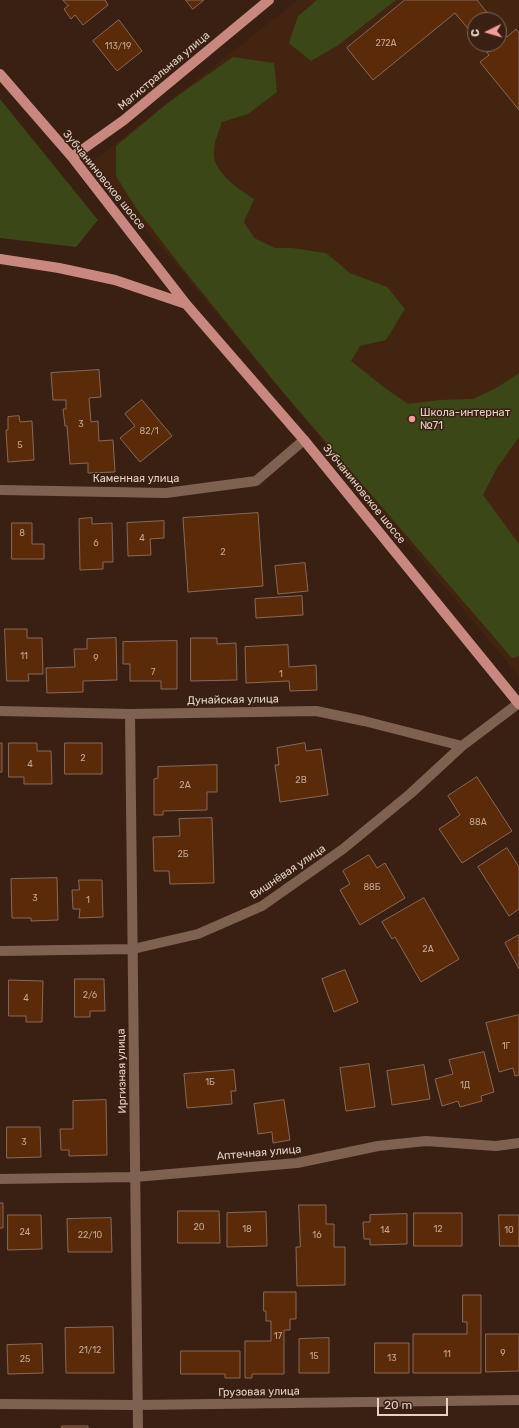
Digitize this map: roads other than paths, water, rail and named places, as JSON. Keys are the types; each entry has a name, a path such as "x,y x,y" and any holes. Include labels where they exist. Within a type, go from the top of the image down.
{"main road":[{"name":"Магистральная улица","path":"72,157 124,120 269,0"},
{"name":"Зубчаниновское шоссе","path":"0,74 72,157 186,304 304,440 519,703"},
{"path":"0,259 59,268 115,280 186,304"}],"street":[{"name":"Каменная улица","path":"0,490 166,494 256,481 304,440"},
{"name":"Вишнёвая улица","path":"0,951 133,948 198,934 262,906 343,849 410,794 462,746 519,703"},
{"name":"Дунайская улица","path":"0,711 130,714 316,711 364,721 462,746"},
{"name":"Иргизная улица","path":"130,714 138,1428"},
{"name":"Аптечная улица","path":"0,1179 135,1177 297,1163 378,1146 426,1141 496,1146 519,1144"},
{"name":"Грузовая улица","path":"0,1404 138,1405 519,1400"}],"place":[{"name":"Школа-интернат №71","path":"412,419"}]}
